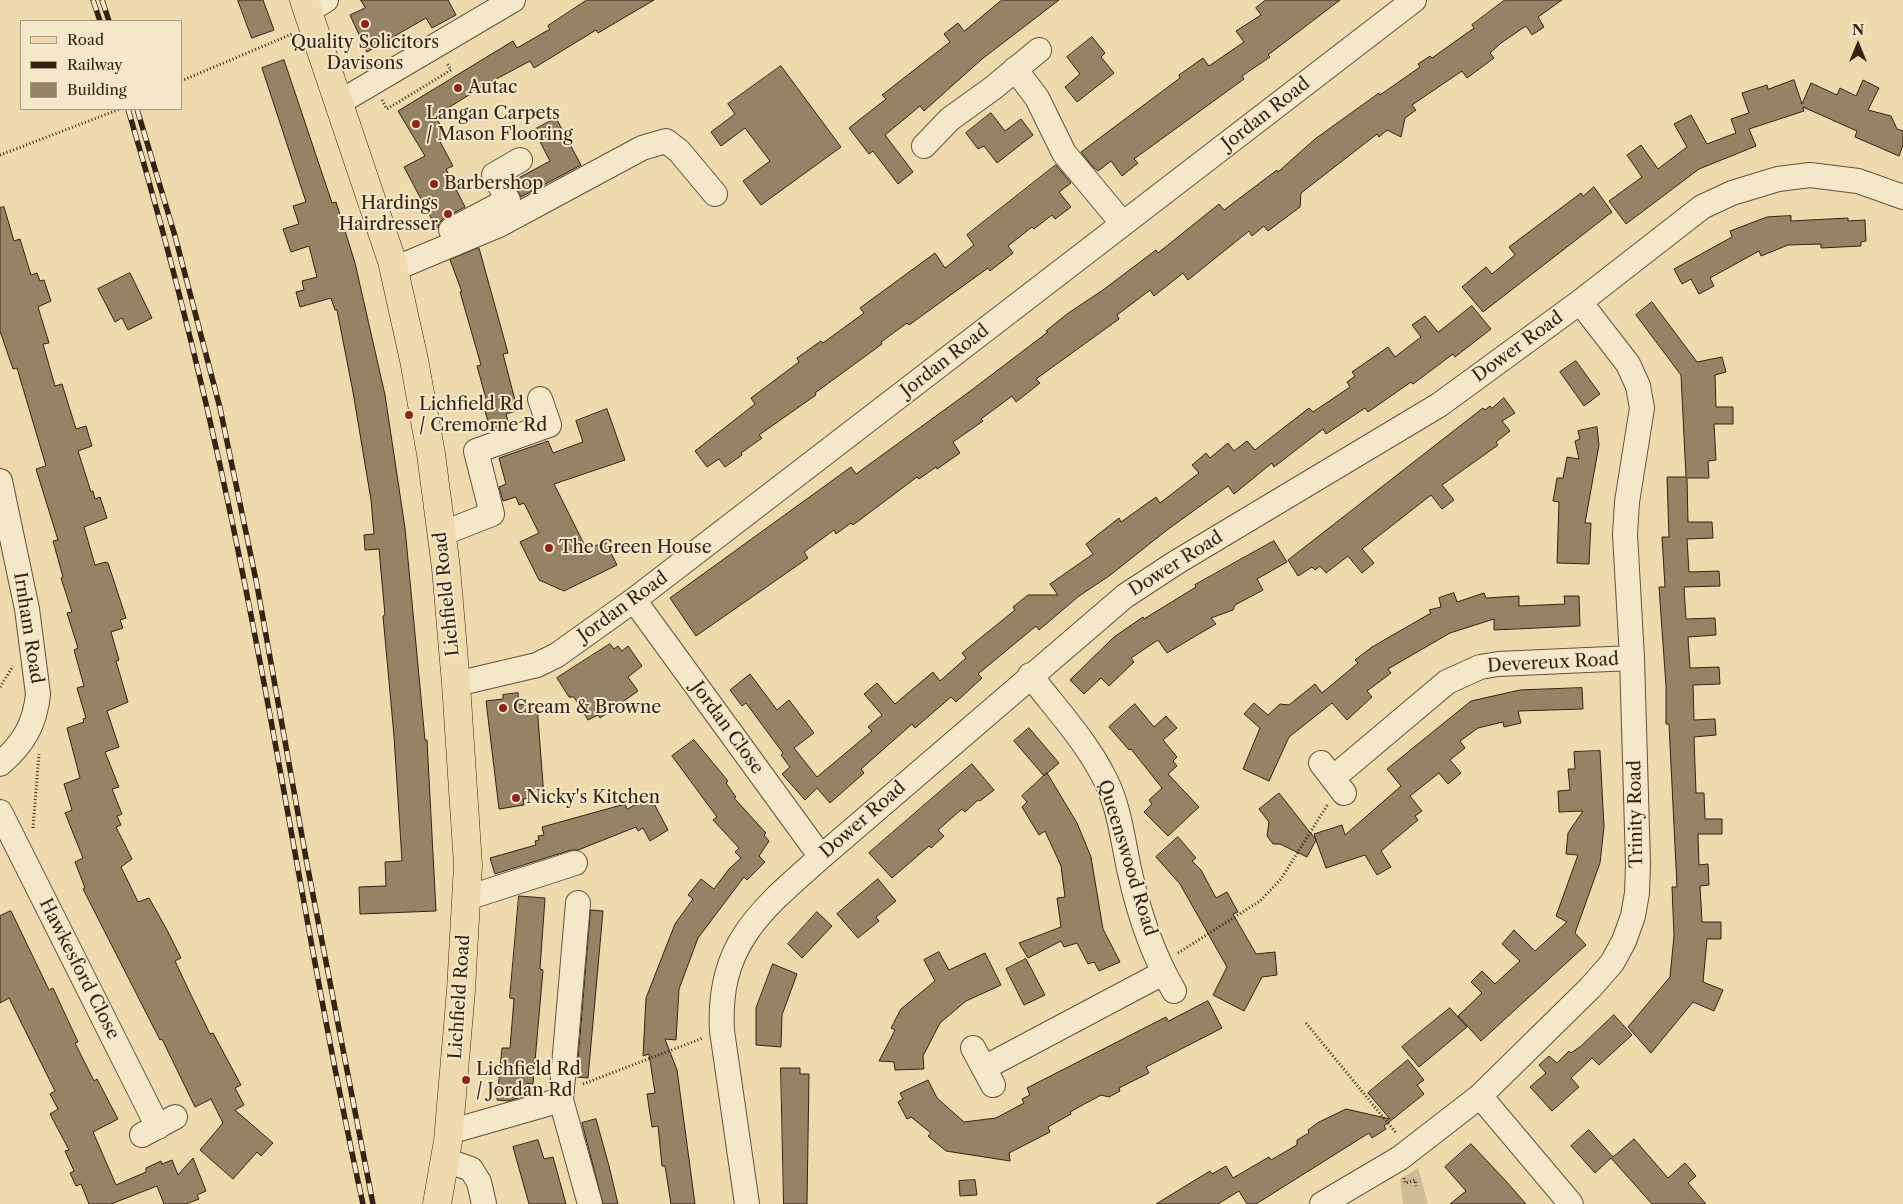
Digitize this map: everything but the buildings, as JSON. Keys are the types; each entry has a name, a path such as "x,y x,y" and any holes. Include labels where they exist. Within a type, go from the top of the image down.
{"main road":[{"name":"Lichfield Road","path":"313,9 340,102 393,265 414,360 431,454 441,534 456,684 468,865 461,990 445,1160 437,1204"}],"street":[{"path":"340,102 512,0"},
{"name":"Jordan Road","path":"456,684 537,665 557,655 634,600 1414,0"},
{"path":"924,146 950,119 993,88 1039,50"},
{"path":"1015,69 1036,98 1064,153 1123,224"},
{"path":"393,265 498,225 642,148 666,141 679,151 715,194"},
{"path":"393,265 508,200 494,175 520,160"},
{"name":"Dower Road","path":"747,1204 722,1031 721,1012 731,957 745,933 775,897 1030,675 1125,596 1185,557 1439,405 1580,302 1702,207 1732,192 1778,179 1810,175 1858,182 1903,197"},
{"name":"Trinity Road","path":"1322,1204 1400,1158 1480,1096 1590,988 1612,963 1624,940 1633,916 1637,893 1638,864 1632,658 1625,534 1627,502 1642,408 1638,386 1628,364 1580,302"},
{"path":"441,534 492,514 476,451 549,425 540,399"},
{"name":"Irnham Road","path":"0,481 28,610 37,676 37,708 30,729 16,750 0,764"},
{"name":"Jordan Close","path":"634,600 821,857"},
{"name":"Devereux Road","path":"1334,780 1446,682 1480,667 1498,664 1632,658"},
{"name":"Queenswood Road","path":"1030,675 1090,754 1106,781 1121,829 1139,910 1166,976"},
{"name":"Hawkesford Close","path":"0,812 158,1126"},
{"path":"466,898 575,863"},
{"path":"578,903 561,1096 590,1204"},
{"path":"983,1067 1166,976"},
{"path":"448,1132 561,1096"},
{"path":"1480,1096 1571,1204"},
{"path":"445,1160 472,1169 479,1182 484,1204"}],"path":[{"path":"182,81 313,9"},
{"path":"0,156 47,136 90,122 118,110"},
{"path":"30,729 41,735 32,830"},
{"path":"1166,976 1260,901 1281,879 1334,780"},
{"path":"1306,1023 1410,1149"},
{"path":"561,1096 722,1031"}],"shaded area":[{"path":"1418,1168 1428,1204 1403,1204 1400,1179"}],"railway":[{"path":"93,0 100,20"},
{"path":"102,0 109,20"},
{"path":"128,110 178,288 221,468 261,667 332,1051 363,1204"},
{"path":"137,110 175,236 220,408 257,585 307,864 373,1204"}],"place":[{"name":"Quality Solicitors Davisons","path":"365,24"},
{"name":"Autac","path":"458,88"},
{"name":"Langan Carpets / Mason Flooring","path":"416,124"},
{"name":"Barbershop","path":"434,184"},
{"name":"Hardings Hairdresser","path":"448,214"},
{"name":"Lichfield Rd / Cremorne Rd","path":"409,415"},
{"name":"The Green House","path":"549,548"},
{"name":"Cream & Browne","path":"503,708"},
{"name":"Nicky's Kitchen","path":"516,798"},
{"name":"Lichfield Rd / Jordan Rd","path":"466,1080"}]}
